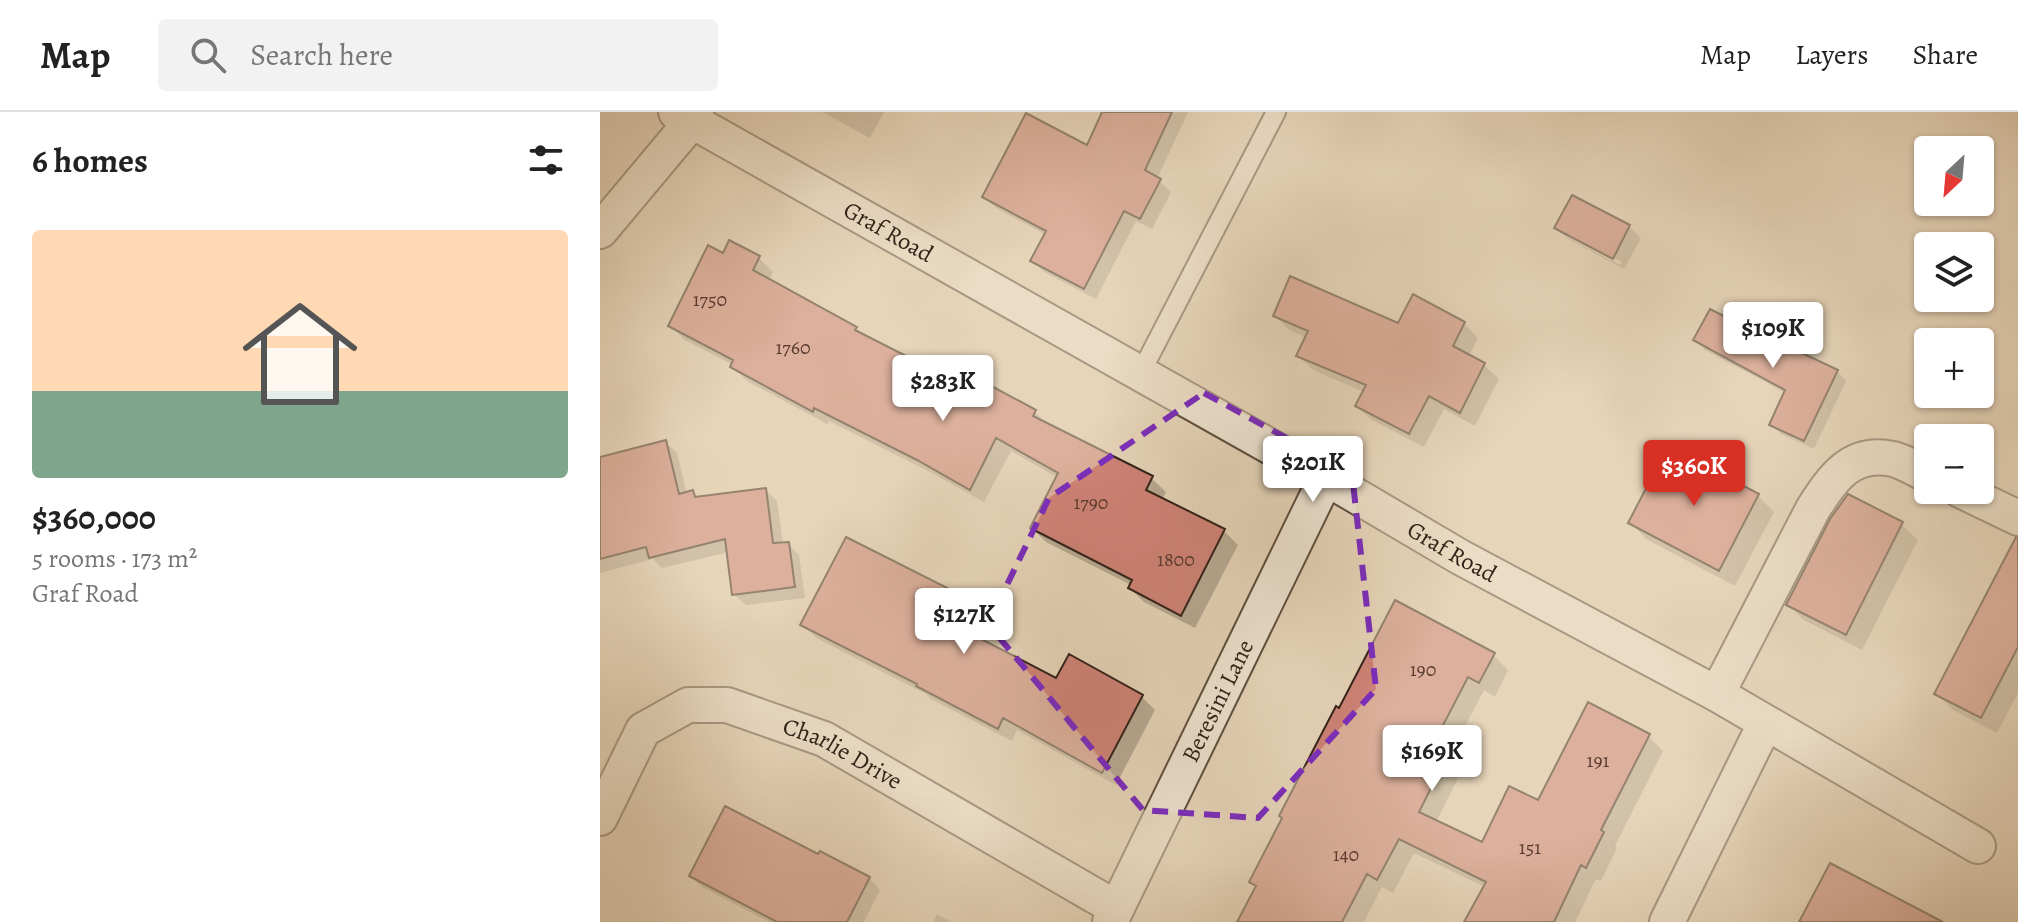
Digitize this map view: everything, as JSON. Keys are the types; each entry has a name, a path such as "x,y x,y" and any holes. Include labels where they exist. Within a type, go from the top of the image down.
{"street":[{"name":"Graf Road","path":"688,115 1460,557 1717,694 1978,846"},
{"path":"600,231 688,115"},
{"path":"1717,694 1813,509 1842,469 1866,458 1880,457 1914,468"},
{"name":"Beresini Lane","path":"1113,915 1326,478"},
{"path":"1989,504 2018,518"},
{"name":"Charlie Drive","path":"600,818 643,730 688,705 727,705 824,739 1113,915"},
{"path":"1667,922 1765,724"}],"lane":[{"path":"1140,374 1276,112"}],"highlighted area":[{"path":"1204,393 1352,474 1376,689 1258,818 1143,810 988,624 1049,498"}],"building":[{"path":"1102,112 1172,112 1145,170 1161,179 1140,219 1124,211 1084,289 1030,261 1046,231 982,197 1026,113 1087,145"},
{"path":"1572,195 1630,225 1613,259 1554,228"},
{"path":"729,240 760,256 753,270 857,327 855,330 969,388 975,377 1036,410 1033,416 1153,476 1146,490 1225,529 1181,616 1128,588 1132,580 1030,528 1058,473 996,438 970,490 917,460 814,408 813,412 730,367 733,360 668,326 708,245 723,253"},
{"path":"1290,276 1398,323 1413,294 1465,322 1453,346 1485,363 1460,413 1429,396 1409,434 1355,406 1366,385 1296,356 1308,331 1273,316"},
{"path":"1710,309 1838,370 1804,441 1769,425 1785,390 1693,340"},
{"path":"666,440 679,494 693,490 695,497 766,488 773,543 789,542 795,587 732,595 725,539 649,558 646,547 600,559 600,457"},
{"path":"1668,446 1759,494 1719,571 1628,523"},
{"path":"1848,494 1903,522 1846,635 1786,605 1830,519"},
{"path":"846,537 981,605 968,632 1056,678 1069,654 1143,695 1102,773 1003,718 998,729 800,625"},
{"path":"2016,537 2018,647 1981,718 1934,694"},
{"path":"1395,600 1495,653 1479,683 1468,677 1428,754 1444,762 1419,812 1482,842 1509,786 1538,800 1588,702 1650,734 1601,830 1604,832 1586,868 1581,865 1554,922 1464,922 1486,882 1399,839 1377,880 1367,874 1342,922 1237,922 1256,886 1249,882 1282,818 1279,816"},
{"path":"725,806 870,877 847,922 777,922 689,876"},
{"path":"1830,863 1943,922 1799,922"}]}
